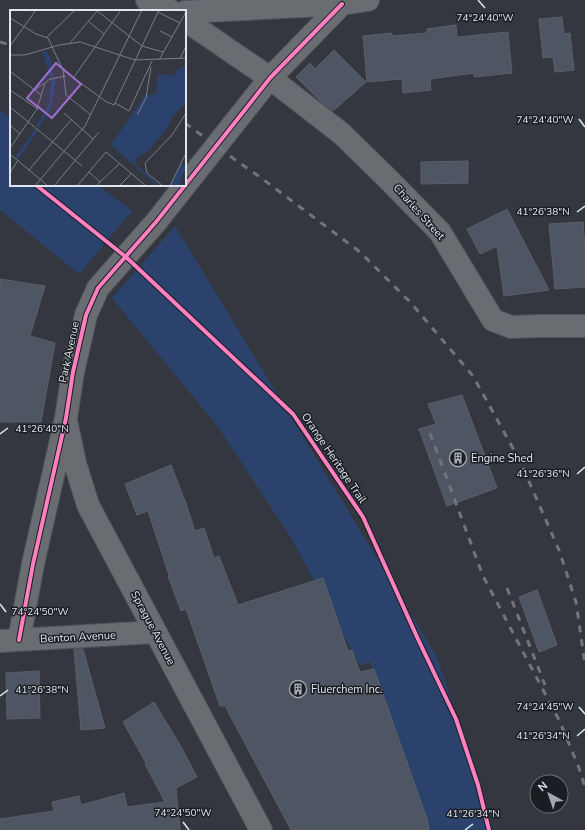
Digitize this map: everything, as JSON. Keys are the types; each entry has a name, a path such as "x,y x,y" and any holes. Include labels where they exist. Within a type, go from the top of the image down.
{"street":[{"path":"147,0 169,10"},
{"path":"186,12 342,4 368,0"},
{"path":"270,78 342,4"},
{"name":"Charles Street","path":"186,21 270,78 342,134 440,232 493,320 511,327 585,326"},
{"name":"Park Avenue","path":"186,184 270,78"},
{"name":"Park Avenue","path":"10,641 33,564 66,418 73,372 86,315 98,288 184,186"},
{"name":"Sprague Avenue","path":"66,418 75,463 88,505 261,830"},
{"name":"Benton Avenue","path":"10,641 155,632"}],"shaded area":[{"path":"0,110 10,117 10,186 99,186 132,211 79,274 0,210"},
{"path":"175,226 437,657 481,792 488,830 420,830 414,800 370,662 360,665 290,536 218,427 112,298"}],"building":[{"path":"562,17 564,34 570,33 574,70 555,72 553,57 543,58 539,19"},
{"path":"456,25 457,37 508,32 512,73 474,77 474,73 430,79 431,90 403,93 402,79 367,82 363,36 392,33 392,36 427,33 427,29"},
{"path":"334,50 366,82 333,111 322,103 296,77 310,63 315,69"},
{"path":"468,161 468,183 421,184 421,162"},
{"path":"507,209 549,290 504,296 497,246 480,254 467,229"},
{"path":"583,222 585,287 555,289 549,224"},
{"path":"0,279 45,286 30,336 55,343 41,422 0,422"},
{"name":"Engine Shed","path":"462,395 497,488 447,506 419,429 436,424 428,404"},
{"name":"Fluerchem Inc.","path":"171,465 195,531 204,528 214,558 219,556 238,605 323,578 348,651 352,650 360,672 374,669 427,819 429,830 291,830 225,706 220,706 186,609 181,611 168,576 169,575 148,511 137,515 125,484"},
{"path":"537,590 557,645 539,652 519,597"},
{"path":"74,649 83,649 105,728 81,730"},
{"path":"39,671 40,718 7,719 6,673"},
{"path":"154,702 197,777 176,788 180,830 0,830 0,819 54,811 52,802 79,796 81,805 124,793 127,807 165,802 145,764 146,763 123,722"}],"railway":[{"path":"0,42 10,45"},
{"path":"186,124 360,252 411,303 473,376 520,461 559,550 576,602 585,664"},
{"path":"430,433 483,576 560,722 579,768 585,787"},
{"path":"507,588 545,685"}],"cycle path":[{"path":"186,184 270,78 342,4"},
{"name":"Orange Heritage Trail","path":"37,186 126,257 293,414 363,517 456,719 478,785 489,830"},
{"path":"19,640 33,564 66,418 73,372 86,315 98,288 156,222 184,186"}],"place":[{"name":"Engine Shed","path":"458,458"},
{"name":"Fluerchem Inc.","path":"298,689"}]}
